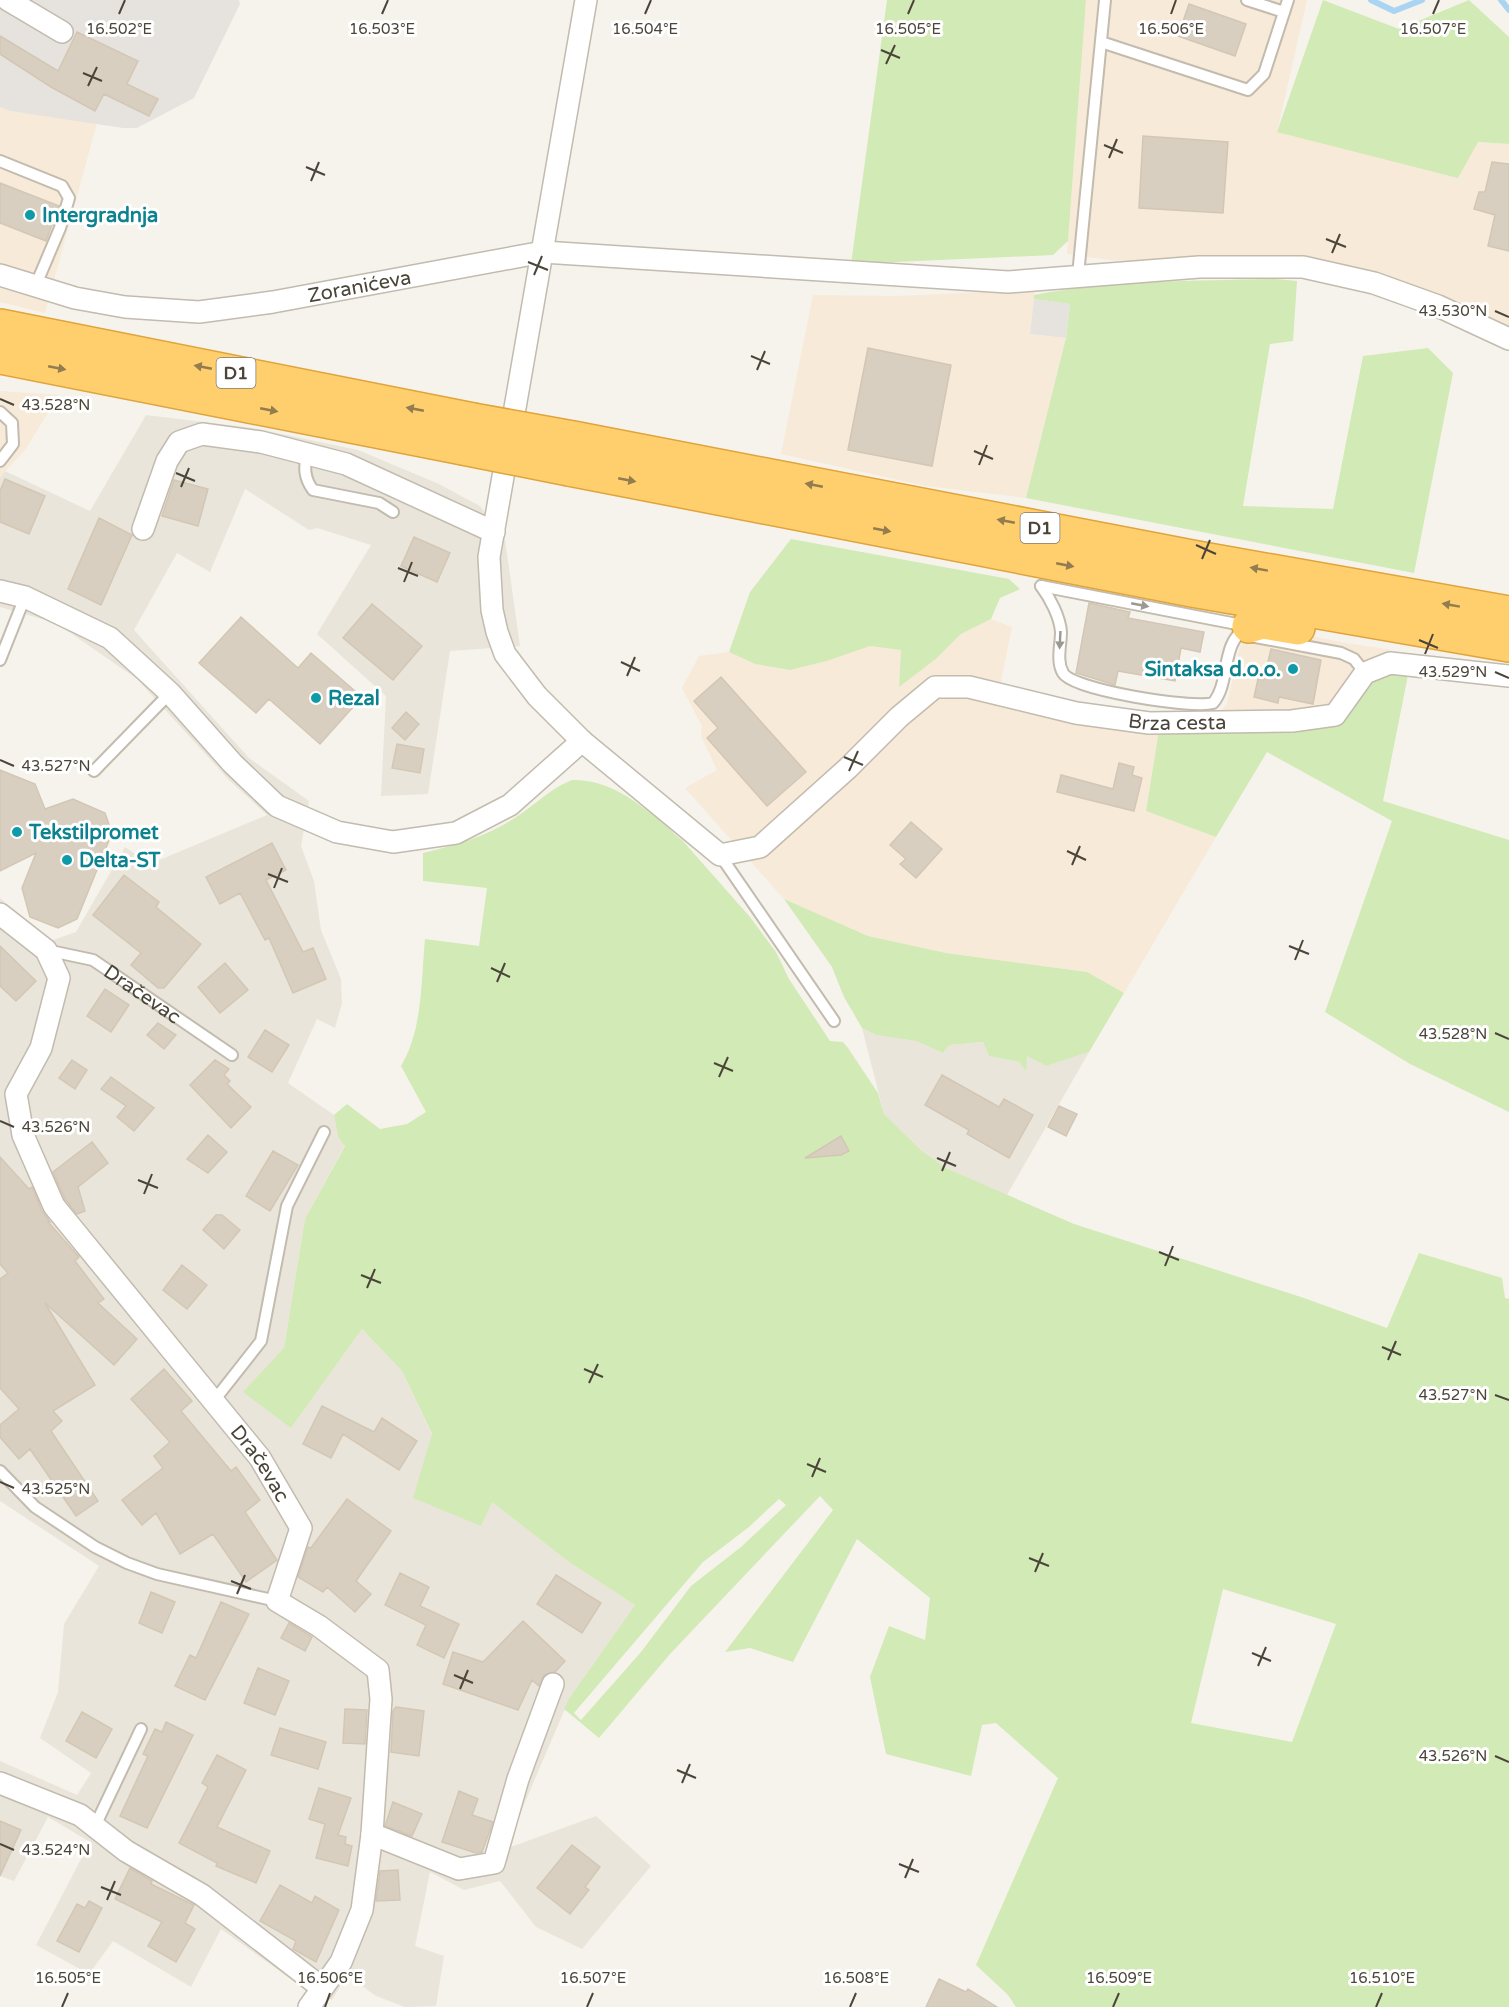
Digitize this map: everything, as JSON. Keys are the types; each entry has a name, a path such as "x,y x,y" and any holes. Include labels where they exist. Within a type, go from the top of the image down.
{"highway":[{"name":"D1","path":"0,326 468,434"},
{"name":"D1","path":"0,357 468,434 1509,613"},
{"name":"D1","path":"571,453 966,546 1368,623 1509,645"},
{"path":"966,546 984,564 1024,573 1035,578 1041,586"},
{"path":"1244,630 1263,622 1337,635 1368,623"}],"street":[{"path":"8,0 62,32"},
{"path":"586,0 489,557 492,610 505,654 537,696 582,741 720,855"},
{"name":"Zoranićeva","path":"0,275 75,298 126,307 199,312 273,302 543,252 1008,282 1199,267 1303,267 1374,283 1438,306 1506,338"},
{"path":"143,529 167,461 179,442 202,434 261,442 307,452 346,464 494,532"},
{"path":"0,591 25,597 110,638 170,693 233,764 277,806 337,832 393,842 456,833 510,805 582,741"},
{"path":"1365,673 1378,666 1398,662 1509,676"},
{"name":"Brza cesta","path":"720,855 760,847 848,768 906,710 935,687 969,687 1076,712 1149,723 1213,713 1292,721 1335,715 1365,673"},
{"name":"Dračevac","path":"0,914 46,950 59,978 41,1048 16,1094 23,1135 54,1206 260,1458 301,1528 276,1601"},
{"path":"276,1601 319,1626 378,1670 381,1699 372,1834 362,1910 341,1962 309,2007"},
{"path":"372,1834 459,1869 494,1863 518,1779 553,1684"},
{"path":"0,1783 80,1815 126,1851 202,1895 322,1988"}],"lane":[{"path":"1078,275 1105,0"},
{"path":"1247,0 1284,12"},
{"path":"1101,42 1248,90 1264,74 1288,0"},
{"path":"0,161 62,186 69,198 60,228 35,286"},
{"path":"0,412 12,423 13,444 0,461"},
{"path":"307,452 304,468 307,482 313,490 379,503 393,512"},
{"path":"1041,586 1341,653 1354,659 1365,673"},
{"path":"1041,586 1054,608 1061,629 1059,660 1063,674 1072,681 1140,698 1196,706 1213,713 1230,648 1244,630"},
{"path":"0,660 25,597"},
{"path":"94,771 170,693"},
{"path":"720,855 834,1021"},
{"name":"Dračevac","path":"46,950 93,960 232,1055"},
{"path":"213,1402 261,1341 287,1206 324,1132"},
{"path":"0,1471 35,1507 95,1548 157,1574 276,1601"},
{"path":"95,1826 141,1729"}],"shaded area":[{"path":"0,0 239,0 240,4 194,98 137,128 123,128 10,111 0,107"},
{"path":"1086,0 1307,0 1277,132 1509,144 1509,346 1350,272 1110,260 1067,254"},
{"path":"0,107 10,111 97,123 45,313 0,302"},
{"path":"1035,290 1030,334 1066,338 1026,498 926,486 781,454 813,295 895,296"},
{"path":"1034,299 1070,304 1066,338 1030,334"},
{"path":"0,391 59,395 25,450 0,477"},
{"path":"146,415 253,428 358,450 439,484 480,506 505,540 520,646 450,651 428,794 381,796 386,696 317,634 371,545 317,528 309,530 245,489 210,572 177,553 134,630 249,758 309,801 301,846 314,881 321,930 341,979 342,1003 335,1028 317,1019 288,1083 334,1115 338,1137 345,1145 305,1219 284,1348 291,1428 362,1329 402,1371 432,1435 492,1502 569,1562 635,1605 570,1697 505,1849 596,1816 651,1866 582,1949 536,1927 500,1881 464,1890 430,1872 415,1946 444,1956 436,2006 405,2007 376,1996 347,1975 332,2000 306,1990 221,1929 191,1987 113,1941 89,1974 36,1945 90,1842 48,1817 14,1881 0,1876 0,1761 77,1795 91,1773 40,1738 58,1692 64,1624 99,1566 0,1501 0,898 50,941 76,932 125,847 150,864 267,815 229,780 137,679 56,623 0,607 0,477 5,471 90,511"},
{"path":"991,619 1012,627 1000,686 1037,699 1161,717 1146,811 1216,837 1124,993 1087,972 946,953 868,936 784,899 685,788 717,770 701,736 702,726 682,688 699,656 729,652 755,664 790,670 827,661 870,646 901,650 899,686 937,658 961,634"},
{"path":"1271,628 1393,650 1370,661 1327,708 1313,712 1218,715 1227,704 1240,646 1248,635"},
{"path":"862,1028 876,1035 916,1041 943,1053 948,1045 983,1042 989,1056 1019,1062 1025,1070 1027,1056 1046,1066 1089,1052 1007,1195 946,1168 922,1151 884,1114"}],"green space":[{"path":"887,0 1086,0 1068,241 1053,255 851,264"},
{"path":"1323,0 1399,29 1469,0 1509,37 1509,144 1478,142 1458,178 1277,132"},
{"path":"1276,279 1297,281 1293,341 1270,344 1243,506 1333,509 1363,356 1428,348 1453,373 1414,573 1026,498 1066,338 1070,304 1034,299 1034,295 1124,284"},
{"path":"791,539 1009,579 1020,589 1000,598 991,619 961,634 937,658 899,687 901,650 870,646 827,661 790,670 755,664 729,652 750,592"},
{"path":"1409,670 1383,801 1509,840 1509,1112 1410,1064 1325,1012 1392,821 1267,752 1216,837 1146,811 1159,730 1344,717 1377,677"},
{"path":"572,780 597,783 619,792 651,813 682,840 750,917 776,952 789,979 830,1041 843,1042 848,1048 878,1093 884,1114 922,1151 946,1168 1074,1224 1304,1298 1387,1328 1419,1253 1502,1278 1505,1298 1509,1299 1509,2007 1016,2007 1008,1995 976,1965 1058,1778 996,1723 982,1725 971,1776 886,1754 870,1677 889,1626 925,1640 930,1598 857,1539 793,1662 750,1648 725,1652 833,1510 820,1496 670,1654 599,1738 564,1709 570,1697 635,1605 569,1562 492,1502 481,1526 413,1498 432,1434 402,1371 362,1329 291,1428 243,1392 284,1348 305,1219 345,1146 338,1137 334,1115 347,1104 380,1129 407,1124 426,1112 401,1066 408,1052 417,1021 425,939 479,946 487,888 423,881 423,853 462,843 487,833 511,821","holes":["779,1499 786,1505 741,1547 691,1586 641,1652 581,1720 574,1713 703,1562 749,1527","1223,1589 1336,1624 1292,1742 1191,1723"]},
{"path":"784,899 868,936 946,953 1087,972 1124,993 1089,1052 1046,1066 1027,1056 1026,1071 1019,1062 989,1056 983,1042 949,1045 943,1053 916,1041 876,1035 862,1028 844,997 832,967"}],"building":[{"path":"1189,4 1246,24 1235,56 1178,36"},
{"path":"77,32 138,61 127,84 158,99 149,116 104,94 95,111 51,87 0,54 0,36 58,71"},
{"path":"1143,136 1228,142 1223,213 1139,208"},
{"path":"1492,162 1509,164 1509,251 1488,246 1495,215 1474,209 1479,192 1485,192"},
{"name":"Intergradnja","path":"0,183 59,206 46,241 0,223"},
{"path":"868,348 951,365 932,466 848,450"},
{"path":"5,479 45,496 29,534 0,522 0,491"},
{"path":"174,480 208,489 198,526 162,516"},
{"path":"99,518 132,535 101,605 68,589"},
{"path":"414,537 450,553 437,582 401,566"},
{"path":"1089,603 1130,612 1128,618 1204,632 1200,652 1181,648 1175,681 1118,671 1115,685 1076,673"},
{"path":"372,604 422,646 393,680 343,638"},
{"path":"241,617 298,668 311,653 362,697 320,744 269,699 256,713 199,663"},
{"name":"Sintaksa d.o.o.","path":"1271,649 1321,660 1313,704 1279,697 1278,703 1254,697 1258,679 1264,680"},
{"path":"721,677 806,772 767,806 707,738 718,728 694,701"},
{"path":"406,712 419,724 405,740 392,728"},
{"path":"397,744 424,749 420,773 392,768"},
{"path":"1119,763 1134,767 1132,775 1142,778 1134,811 1057,792 1061,775 1113,789"},
{"name":"Delta-ST","path":"0,770 35,784 45,809 73,799 105,813 112,833 77,919 58,928 30,917 22,888 36,853 0,871"},
{"path":"911,822 942,849 916,878 900,864 906,859 890,845"},
{"path":"272,843 286,870 266,880 303,952 313,948 326,979 293,993 269,938 265,940 240,893 220,904 206,877"},
{"path":"124,875 159,902 156,907 201,944 164,988 158,988 131,965 141,953 93,915"},
{"path":"0,946 36,981 16,1001 0,986"},
{"path":"225,963 248,990 220,1013 198,987"},
{"path":"105,989 129,1005 111,1032 87,1016"},
{"path":"158,1023 176,1035 164,1049 147,1035"},
{"path":"265,1030 289,1045 272,1072 248,1057"},
{"path":"72,1060 87,1070 75,1089 59,1078"},
{"path":"215,1060 229,1069 224,1075 230,1081 227,1084 251,1107 231,1128 190,1085"},
{"path":"942,1075 999,1107 1004,1099 1033,1115 1009,1158 967,1134 969,1130 925,1105"},
{"path":"111,1077 154,1108 134,1131 117,1117 126,1106 101,1089"},
{"path":"1059,1106 1077,1114 1066,1136 1048,1127"},
{"path":"208,1135 227,1152 208,1173 187,1159"},
{"path":"841,1136 849,1151 841,1155 805,1158"},
{"path":"92,1142 108,1163 78,1187 85,1211 77,1214 65,1199 53,1172"},
{"path":"273,1151 298,1165 270,1211 246,1196"},
{"path":"0,1157 29,1189 32,1187 42,1211 50,1222 48,1222 79,1257 75,1261 104,1299 98,1303 137,1339 114,1365 45,1303 95,1385 53,1411 62,1421 51,1431 98,1501 76,1516 30,1449 19,1459 0,1437 0,1425 19,1409 0,1388 0,1279 8,1273 0,1264"},
{"path":"216,1215 222,1215 240,1230 224,1249 203,1230"},
{"path":"182,1265 207,1285 187,1309 163,1290"},
{"path":"164,1369 192,1401 181,1411 231,1471 236,1467 260,1500 245,1512 277,1560 246,1582 213,1534 180,1554 156,1513 142,1525 122,1500 163,1468 154,1456 170,1442 131,1399"},
{"path":"322,1406 374,1432 382,1418 417,1441 399,1470 343,1434 331,1458 303,1444"},
{"path":"347,1499 391,1531 356,1581 371,1594 355,1612 327,1587 323,1592 298,1577 308,1547 311,1548"},
{"path":"400,1573 429,1587 420,1606 459,1624 444,1658 417,1645 426,1625 385,1605"},
{"path":"556,1575 601,1603 582,1633 537,1604"},
{"path":"151,1592 175,1602 162,1633 139,1623"},
{"path":"221,1602 249,1614 205,1700 175,1686 190,1655 196,1658"},
{"path":"523,1621 565,1661 555,1672 544,1675 539,1686 532,1680 518,1710 443,1684 453,1652 483,1662"},
{"path":"289,1623 312,1637 305,1651 281,1638"},
{"path":"258,1668 289,1681 275,1715 244,1703"},
{"path":"396,1707 424,1711 419,1756 391,1752 393,1711"},
{"path":"345,1709 367,1710 365,1744 343,1743"},
{"path":"82,1712 112,1729 96,1758 66,1741"},
{"path":"166,1722 193,1735 147,1828 120,1816 148,1756 143,1754 155,1729 162,1732"},
{"path":"280,1728 326,1742 318,1769 271,1755"},
{"path":"217,1755 246,1770 217,1827 270,1851 256,1883 216,1866 217,1863 179,1843 208,1787 202,1783"},
{"path":"319,1788 351,1798 338,1835 346,1837 345,1844 352,1846 348,1866 316,1858 325,1824 309,1819"},
{"path":"459,1791 478,1799 472,1815 493,1822 482,1852 476,1853 442,1842"},
{"path":"393,1802 422,1814 412,1836 385,1826"},
{"path":"0,1821 21,1830 0,1876"},
{"path":"572,1845 600,1867 585,1887 589,1890 570,1914 537,1888"},
{"path":"130,1868 152,1881 151,1884 194,1905 185,1923 195,1929 176,1962 148,1946 162,1922 115,1899"},
{"path":"398,1870 400,1900 376,1901 380,1871"},
{"path":"280,1885 312,1903 315,1896 339,1910 316,1962 293,1949 296,1941 260,1921"},
{"path":"89,1901 102,1908 79,1952 57,1941 77,1904 85,1908"},
{"path":"939,1979 966,1992 968,1989 997,2007 926,2007"}],"waterway":[{"path":"1371,0 1394,11 1422,0"},
{"path":"1501,0 1509,10"}],"place":[{"name":"Intergradnja","path":"30,215"},
{"name":"Sintaksa d.o.o.","path":"1293,669"},
{"name":"Rezal","path":"316,698"},
{"name":"Tekstilpromet","path":"17,832"},
{"name":"Delta-ST","path":"67,860"}]}
